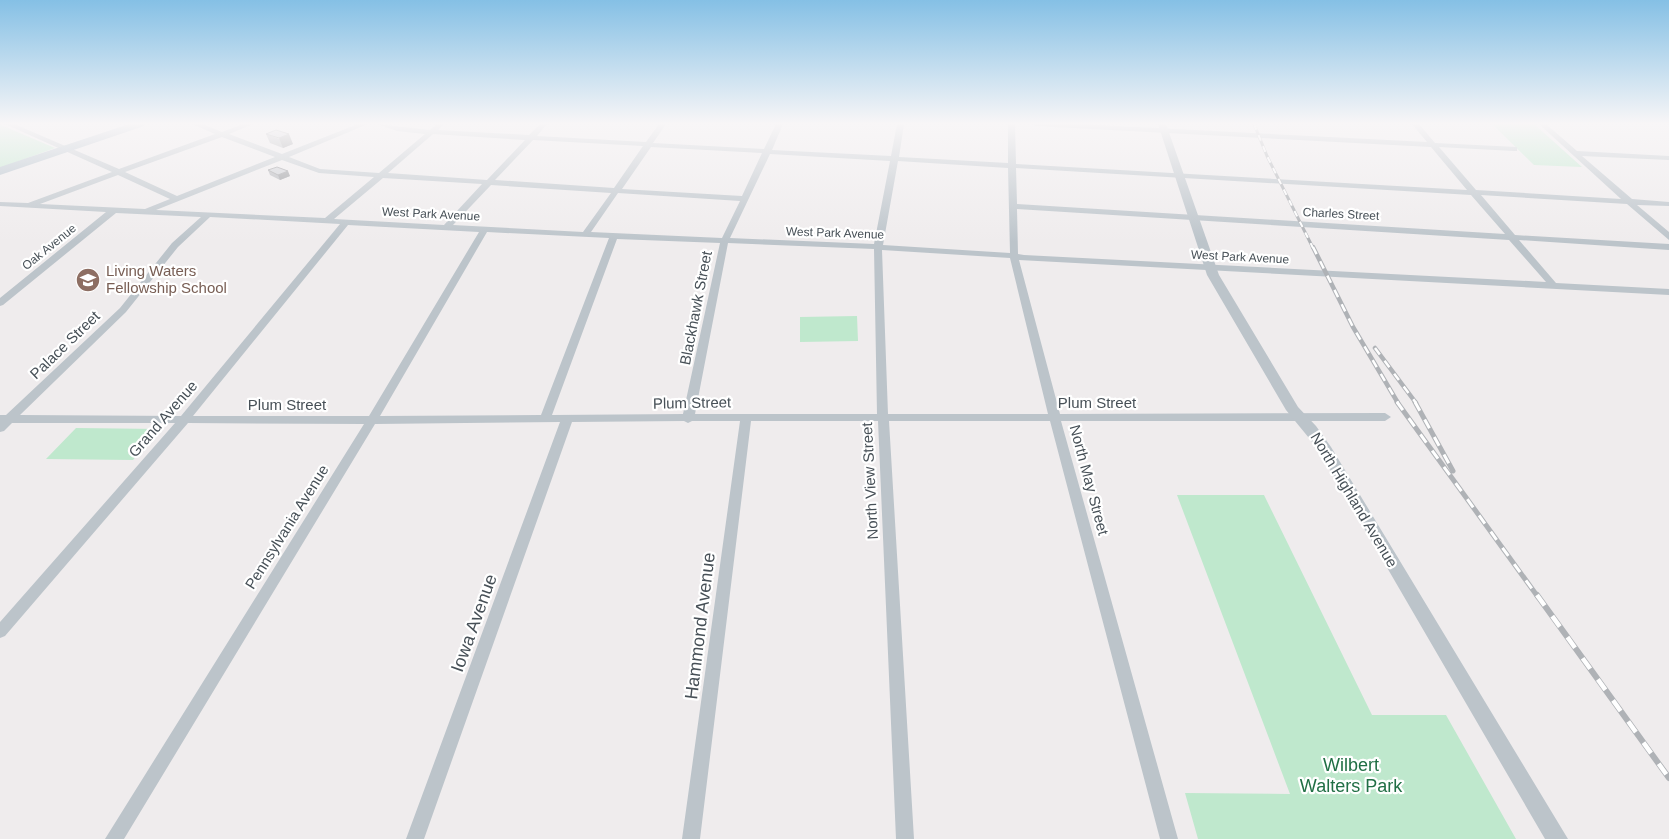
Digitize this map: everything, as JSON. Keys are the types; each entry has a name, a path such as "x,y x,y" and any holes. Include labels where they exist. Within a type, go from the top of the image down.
{"main road":[{"path":"0,171 23,163"}],"street":[{"path":"98,163 177,199"},
{"path":"26,205 141,163"},
{"path":"144,212 267,163"},
{"path":"298,163 319,171 381,176 745,199"},
{"path":"327,221 396,163"},
{"path":"444,228 506,163"},
{"path":"585,235 635,163"},
{"name":"Blackhawk Street","path":"688,419 722,247 763,163"},
{"name":"North View Street","path":"893,163 878,247 883,417 905,839"},
{"path":"976,163 1669,204"},
{"name":"North Highland Avenue","path":"1175,163 1210,268 1285,398 1324,446 1557,839"},
{"path":"1449,163 1553,285"},
{"path":"1586,163 1669,237"},
{"name":"North May Street","path":"1012,165 1014,256 1055,418 1169,839"},
{"path":"0,210 4,204"},
{"name":"West Park Avenue","path":"4,204 585,235 878,247 1210,268 1669,292"},
{"name":"Charles Street","path":"1012,206 1669,247"},
{"name":"Oak Avenue","path":"0,303 114,210"},
{"name":"Palace Street","path":"0,428 5,419 123,310 175,245 208,216"},
{"name":"Grand Avenue","path":"0,632 184,420 346,222"},
{"name":"Pennsylvania Avenue","path":"114,839 372,420 484,230"},
{"path":"546,419 614,236"},
{"name":"Plum Street","path":"5,419 372,420 688,419 746,417 1385,417"},
{"name":"Hammond Avenue","path":"691,839 746,417"},
{"name":"Iowa Avenue","path":"415,839 567,419"}],"green space":[{"path":"0,163 13,163 0,168"},
{"path":"1532,163 1578,163 1582,167 1534,165"},
{"path":"857,316 858,341 800,342 800,317"},
{"path":"76,428 160,429 133,460 46,459"},
{"name":"Wilbert Walters Park","path":"1177,495 1264,495 1372,715 1446,715 1516,839 1198,839 1185,793 1290,794"}],"building":[{"path":"277,167 288,171 278,175 268,170"}],"railway":[{"path":"1271,163 1313,248"},
{"path":"1313,247 1353,327 1398,403"},
{"path":"1375,348 1416,403"},
{"path":"1397,402 1538,597"},
{"path":"1415,402 1453,471"},
{"path":"1537,595 1669,778"}],"place":[{"name":"Living Waters Fellowship School","path":"88,280"}]}
